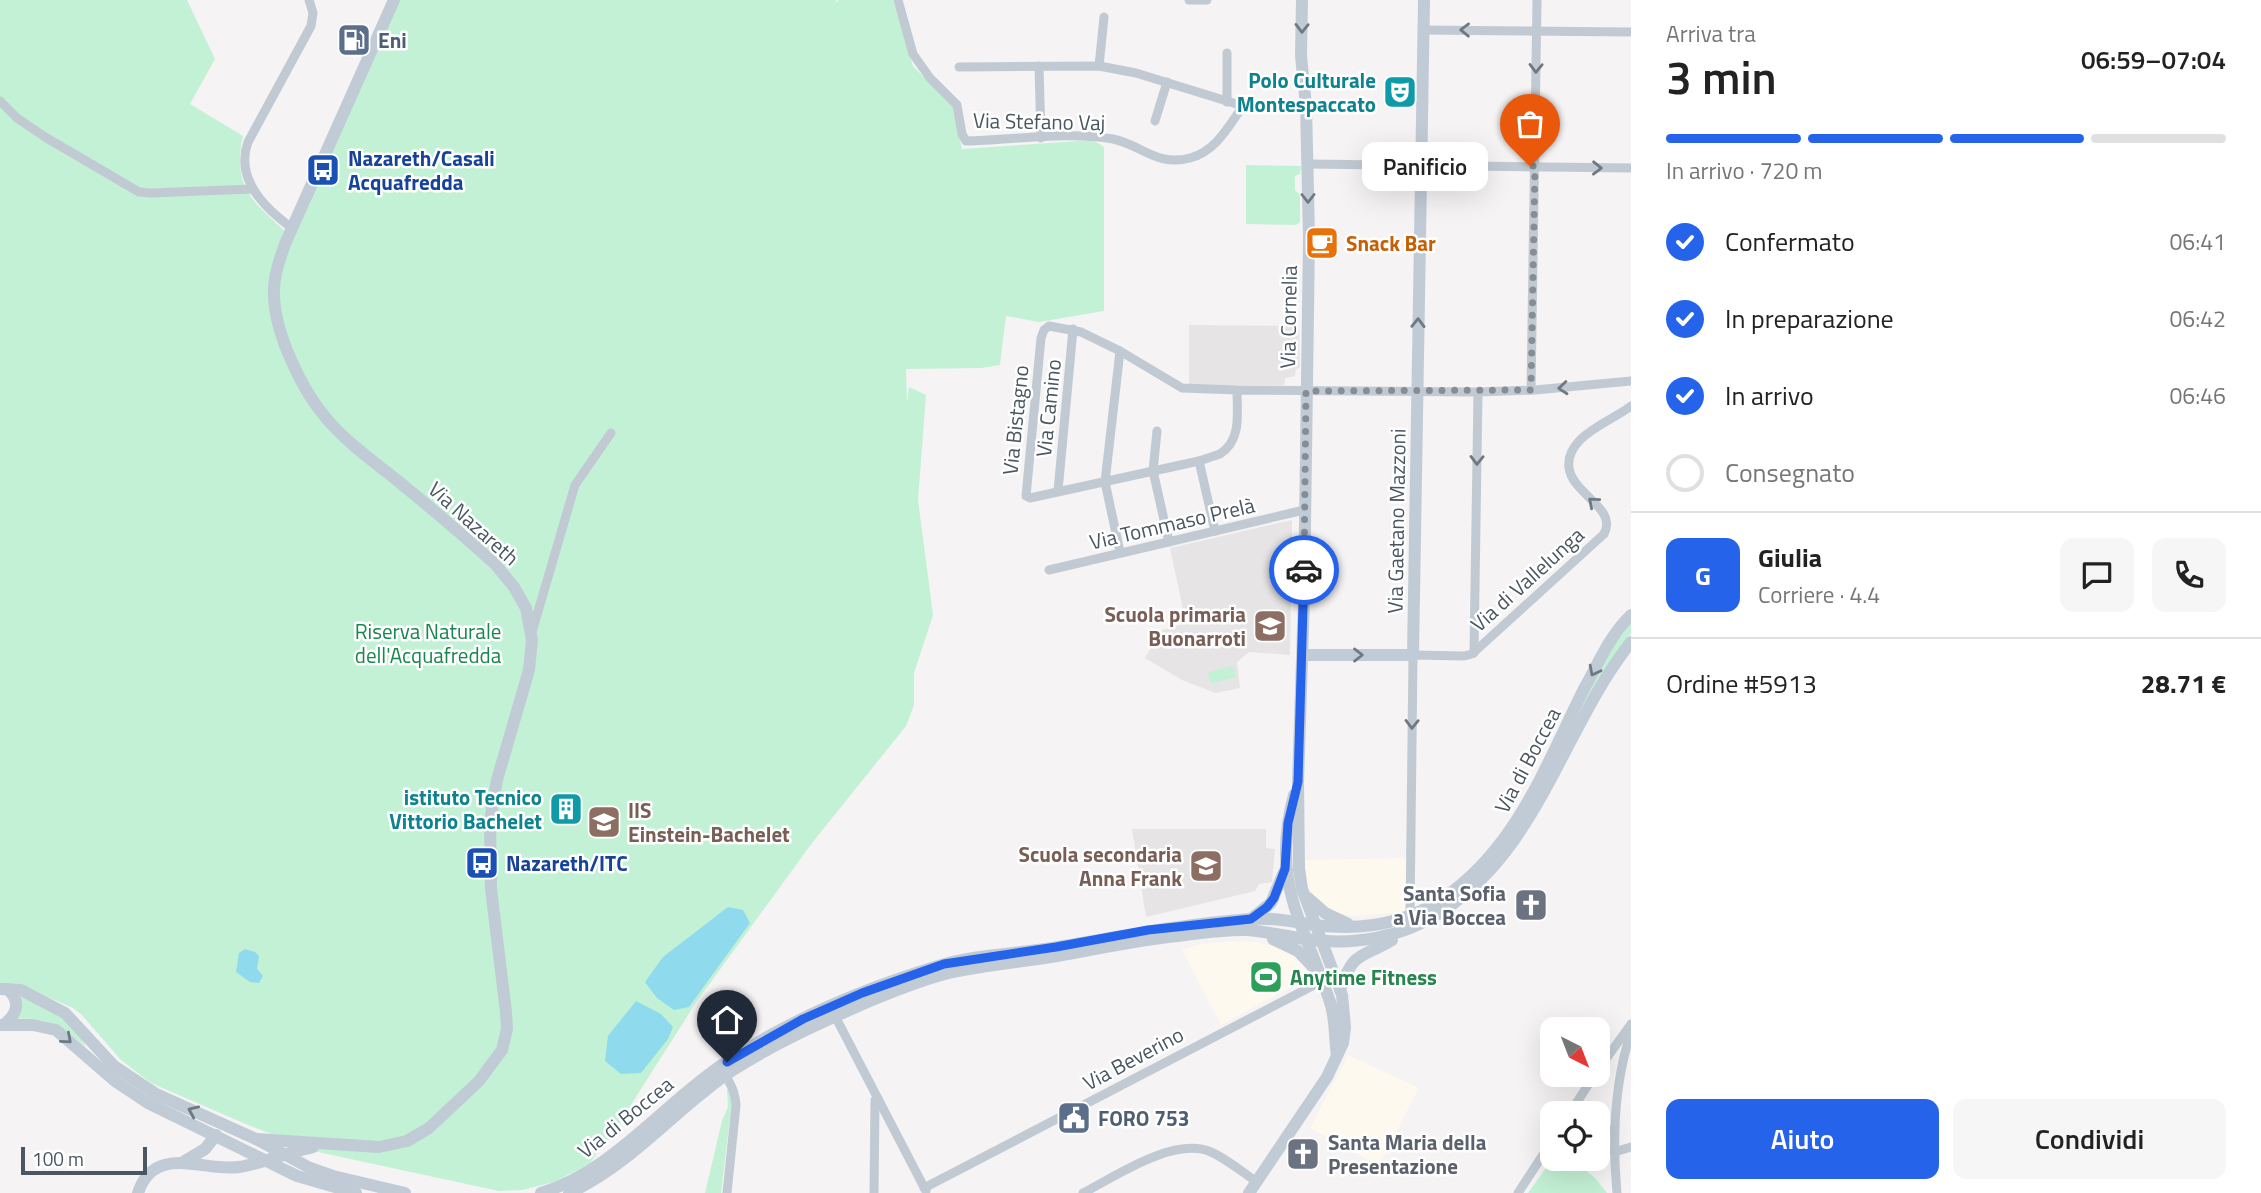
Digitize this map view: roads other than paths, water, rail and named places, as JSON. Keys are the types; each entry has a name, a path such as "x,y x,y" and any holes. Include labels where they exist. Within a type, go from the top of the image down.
{"main road":[{"name":"Via Nazareth","path":"256,1139 379,1147 412,1139 433,1124 480,1081 502,1050 506,1032 506,1012 491,890 490,821 497,780 529,670 532,632 526,608 502,570 340,433 327,419 309,395 287,346 274,300 278,267 292,228 394,0"},
{"name":"Via Cornelia","path":"1253,1188 1323,1084 1343,1043 1345,1027 1340,990 1304,893 1299,869 1298,782 1303,655 1308,164 1301,56 1302,0"},
{"name":"Via Gaetano Mazzoni","path":"1413,655 1424,0"},
{"name":"Via di Boccea","path":"569,1193 608,1172 722,1071 768,1037 862,993 944,964 1148,930 1298,922 1354,928 1410,923 1468,878 1513,827 1533,794 1605,649 1631,615"},
{"name":"Via di Boccea","path":"541,1193 568,1182 606,1160 681,1096 722,1071 835,1016 908,986 951,973 1249,925 1305,939 1368,939 1457,901 1480,881 1510,847 1538,805 1599,687 1631,642"},
{"name":"Via di Vallelunga","path":"1303,655 1413,655"},
{"name":"Via Cornelia","path":"1298,782 1288,823 1285,869 1298,922 1333,1014 1337,1056"},
{"path":"1285,869 1271,903 1249,925 1293,947 1306,958 1322,981"},
{"path":"1304,893 1325,913 1354,928"},
{"path":"1340,990 1354,959 1410,923"},
{"path":"1,1025 13,1016 17,1007 15,997 3,989"},
{"path":"3,989 27,993 65,1013 78,1024 110,1062 140,1085 256,1139 317,1171 405,1193"},
{"path":"1,1025 33,1025 56,1030 133,1095 309,1181 356,1193"},
{"path":"138,1193 143,1182 156,1169 185,1161 205,1149 216,1135"},
{"name":"Via Nazareth","path":"185,1161 237,1167 326,1144"},
{"path":"317,1171 312,1160 313,1153 326,1144"}],"street":[{"path":"292,228 268,208 253,189 245,172 246,149 309,29 313,13 309,0"},
{"name":"Via Stefano Vaj","path":"898,0 913,54 924,71 958,107 965,140 1068,136 1111,139 1163,160 1177,161 1193,157 1220,139 1243,106"},
{"path":"1189,0 1207,0"},
{"path":"1531,390 1536,0"},
{"path":"1099,66 1104,18"},
{"path":"1423,30 1631,32"},
{"path":"1227,53 1227,102"},
{"path":"1039,66 1041,138"},
{"path":"959,67 1099,66 1167,82 1243,106 1306,105"},
{"path":"1155,121 1167,82"},
{"path":"0,101 17,118 45,138 135,190 151,194 253,189"},
{"path":"1308,164 1631,168"},
{"name":"Via Bistagno","path":"1073,329 1049,326 1042,334 1025,494 1030,498 1220,454 1232,443 1236,428 1237,390"},
{"path":"1073,329 1120,351 1182,387 1478,392 1631,382"},
{"name":"Via Camino","path":"1058,492 1073,329"},
{"path":"1120,351 1105,482 1120,552"},
{"path":"1474,653 1478,392"},
{"name":"Via di Vallelunga","path":"1413,655 1464,656 1474,653 1605,532 1608,525 1606,517 1576,485 1570,472 1569,460 1572,449 1584,437 1631,406"},
{"path":"1157,431 1153,471 1169,542"},
{"path":"532,632 575,485 611,433"},
{"path":"1199,461 1215,531"},
{"name":"Via Tommaso Prelà","path":"1049,570 1304,510"},
{"name":"Via Gaetano Mazzoni","path":"1410,923 1413,655"},
{"name":"Via Beverino","path":"926,1191 1322,981"},
{"path":"835,1016 926,1191"},
{"path":"1610,1053 1631,1024"},
{"path":"1617,1193 1614,1130 1622,1065 1631,1032"},
{"path":"722,1071 735,1094 736,1105 727,1193"},
{"path":"874,1193 876,1098"},
{"path":"1083,1193 1151,1158 1189,1147 1211,1152 1253,1188"},
{"path":"1614,1153 1631,1147"},
{"path":"1518,1193 1540,1163"}],"water":[{"path":"728,907 743,910 750,923 689,1007 674,1010 657,998 645,982 663,957"},
{"path":"245,949 259,956 257,969 263,976 259,983 250,982 236,972 239,953"},
{"path":"636,1001 661,1014 673,1027 668,1039 641,1073 621,1074 605,1061 608,1036"}],"place":[{"name":"Eni","path":"354,40"},
{"name":"Polo Culturale Montespaccato","path":"1400,92"},
{"name":"Panificio","path":"1530,166"},
{"name":"Nazareth/Casali Acquafredda","path":"323,170"},
{"name":"Snack Bar","path":"1322,243"},
{"name":"Scuola primaria Buonarroti","path":"1270,626"},
{"name":"istituto Tecnico Vittorio Bachelet","path":"566,809"},
{"name":"IIS Einstein-Bachelet","path":"604,822"},
{"name":"Nazareth/ITC","path":"482,863"},
{"name":"Scuola secondaria Anna Frank","path":"1206,866"},
{"name":"Santa Sofia a Via Boccea","path":"1531,905"},
{"name":"Anytime Fitness","path":"1266,977"},
{"name":"FORO 753","path":"1074,1118"},
{"name":"Santa Maria della Presentazione","path":"1303,1154"}],"park label":[{"name":"Riserva Naturale dell'Acquafredda","path":"428,643"}]}
